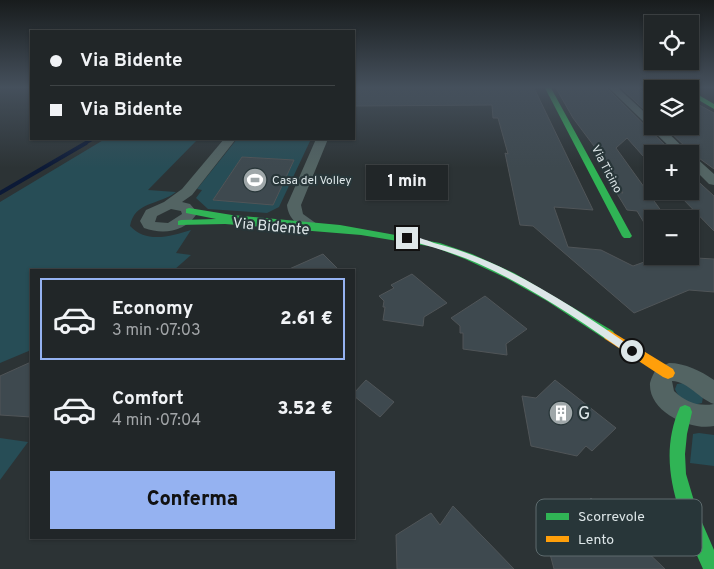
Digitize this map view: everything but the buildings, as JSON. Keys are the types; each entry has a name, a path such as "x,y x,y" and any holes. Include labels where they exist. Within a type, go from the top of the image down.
{"street":[{"name":"Via Ticino","path":"562,115 627,236"},
{"path":"664,135 675,145"},
{"name":"Via Bidente","path":"229,140 187,192 169,205 151,214 147,221 149,225 160,228 185,217 211,216 310,224 407,238 446,248 481,262 536,291 668,373 682,373 690,376 706,385 714,394"},
{"name":"Via Bidente","path":"310,224 297,219 294,213 294,205 322,140"},
{"path":"699,167 714,181"},
{"name":"Via Bidente","path":"169,205 181,205 185,217"},
{"name":"Via Bidente","path":"185,217 206,221 322,231 361,232"},
{"path":"668,373 663,376 661,381 664,394 676,407 705,418 714,416"},
{"path":"684,499 675,464 677,428 685,412"},
{"path":"702,544 713,569"}],"shaded area":[{"path":"103,140 197,140 148,190 176,192 142,208 132,218 130,226 137,232 151,237 167,236 191,230 176,253 191,255 175,269 30,269 30,350 0,363 0,202"},
{"path":"236,140 311,140 279,207 267,213 208,209 196,198 202,190 197,189","holes":["242,157 294,160 273,204 213,200"]},
{"path":"684,383 703,397 702,403 686,402 679,396 675,389 677,384"},
{"path":"693,434 714,435 714,466 690,463"},
{"path":"0,438 28,442 0,480"}],"waterway":[{"path":"84,144 91,140"},
{"path":"0,193 86,143"}],"traffic: fast":[{"path":"562,115 627,236"},
{"path":"181,223 225,221 361,232 318,225 232,218 189,211"},
{"path":"361,232 426,242 469,256 531,287 609,335"},
{"path":"684,499 678,474 677,454 679,434 685,412"},
{"path":"702,545 713,569"}],"traffic: slow":[{"path":"609,335 668,373"}],"place":[{"name":"Casa del Volley","path":"255,180"},
{"name":"G","path":"561,413"}],"route":[{"path":"407,238 446,248 481,262 529,286 591,323 632,351"}]}
